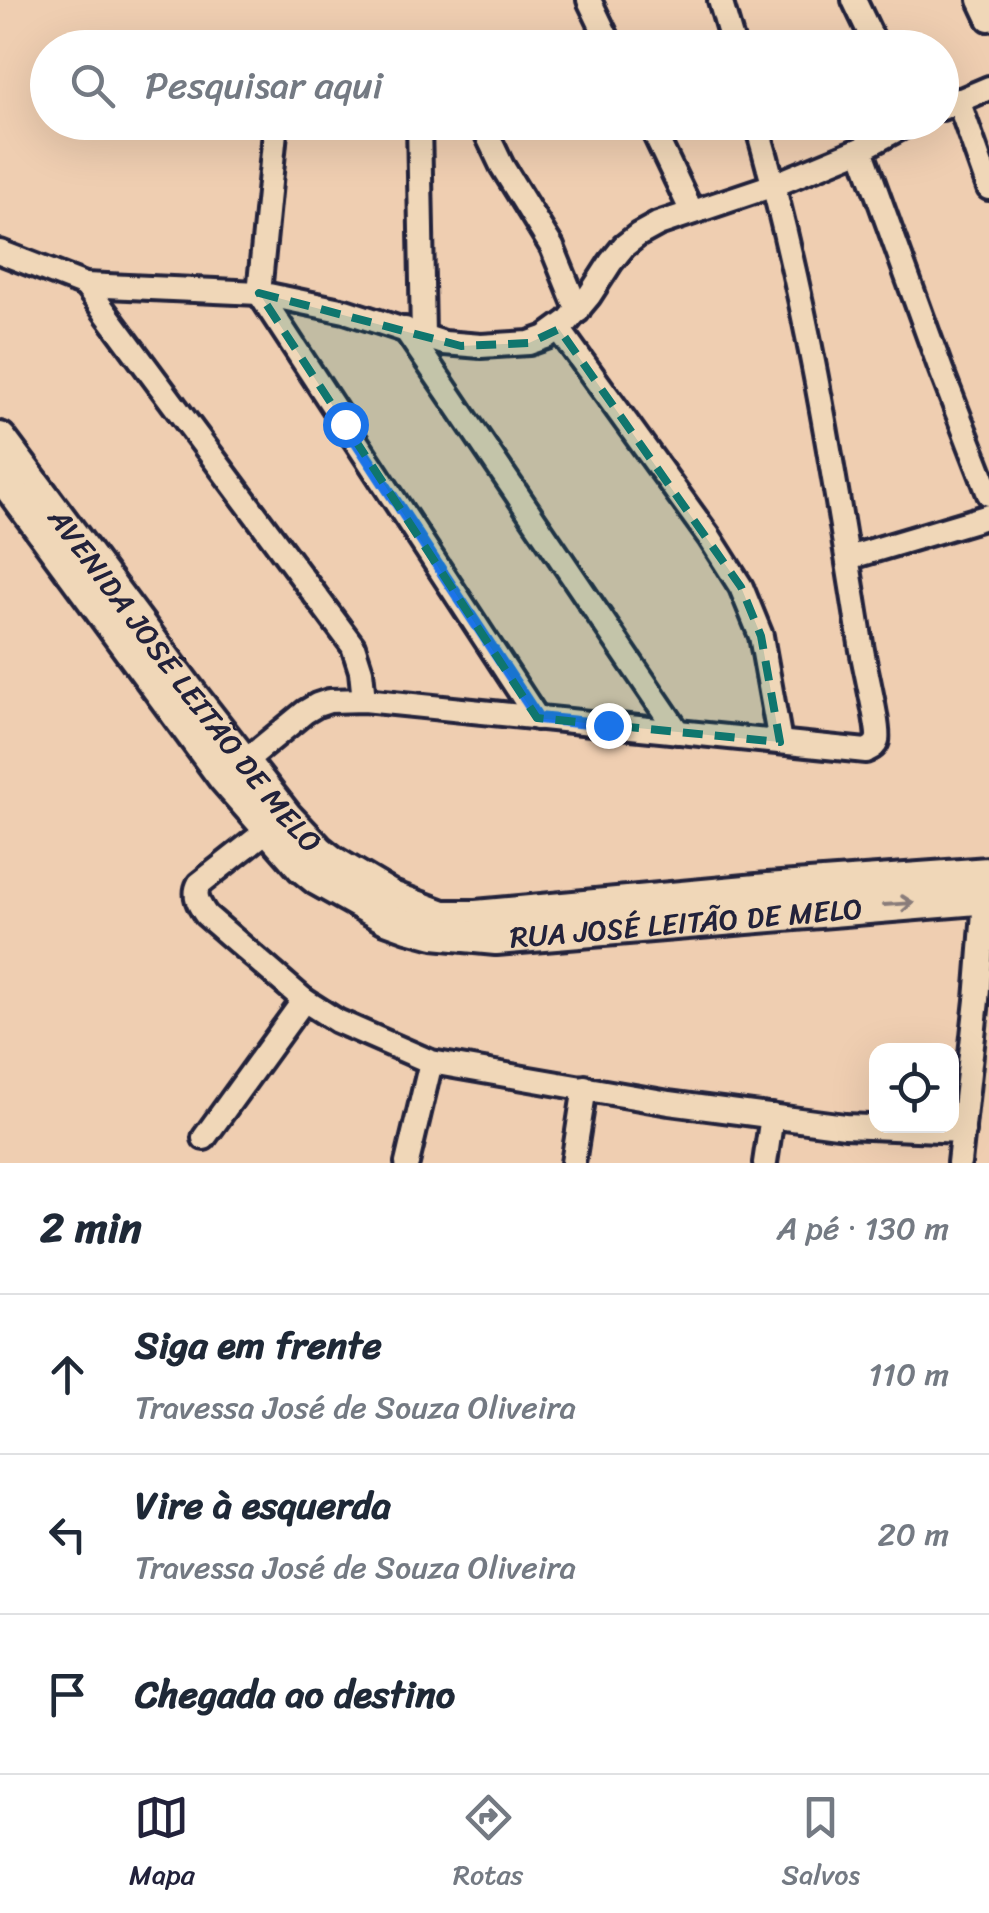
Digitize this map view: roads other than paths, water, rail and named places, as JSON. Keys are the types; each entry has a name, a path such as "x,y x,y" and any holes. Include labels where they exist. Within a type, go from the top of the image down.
{"street":[{"path":"589,0 603,30"},
{"path":"720,0 729,30"},
{"path":"854,0 868,30"},
{"path":"980,0 989,19"},
{"path":"959,100 989,88"},
{"path":"959,123 989,188"},
{"path":"274,140 260,293 538,718"},
{"path":"419,140 414,333 678,732"},
{"path":"490,140 552,248 578,311"},
{"path":"657,140 692,212"},
{"path":"234,770 305,712 329,701 364,700 866,751 874,746 878,738 808,325 761,140"},
{"path":"0,252 85,286 260,293 346,311 461,346 510,346 529,343 559,329 578,311 624,246 638,234 774,185 876,140"},
{"path":"861,149 989,494"},
{"path":"85,286 353,646 362,672 364,700"},
{"path":"559,329 741,587 761,636 780,742"},
{"name":"AVENIDA JOSÉ LEITÃO DE MELO","path":"0,438 40,510 277,823 389,908"},
{"name":"AVENIDA JOSÉ LEITÃO DE MELO","path":"0,474 40,510"},
{"path":"848,558 989,516"},
{"path":"277,823 199,884 197,897 206,915 304,1000 337,1021 432,1062 508,1077 845,1126 963,1132"},
{"path":"959,1163 988,886"},
{"name":"RUA JOSÉ LEITÃO DE MELO","path":"389,908 443,916 476,916 768,888 988,886"},
{"path":"204,1138 304,1000"},
{"path":"407,1163 432,1062"},
{"path":"573,1163 585,1087"},
{"path":"765,1163 772,1116"}]}
